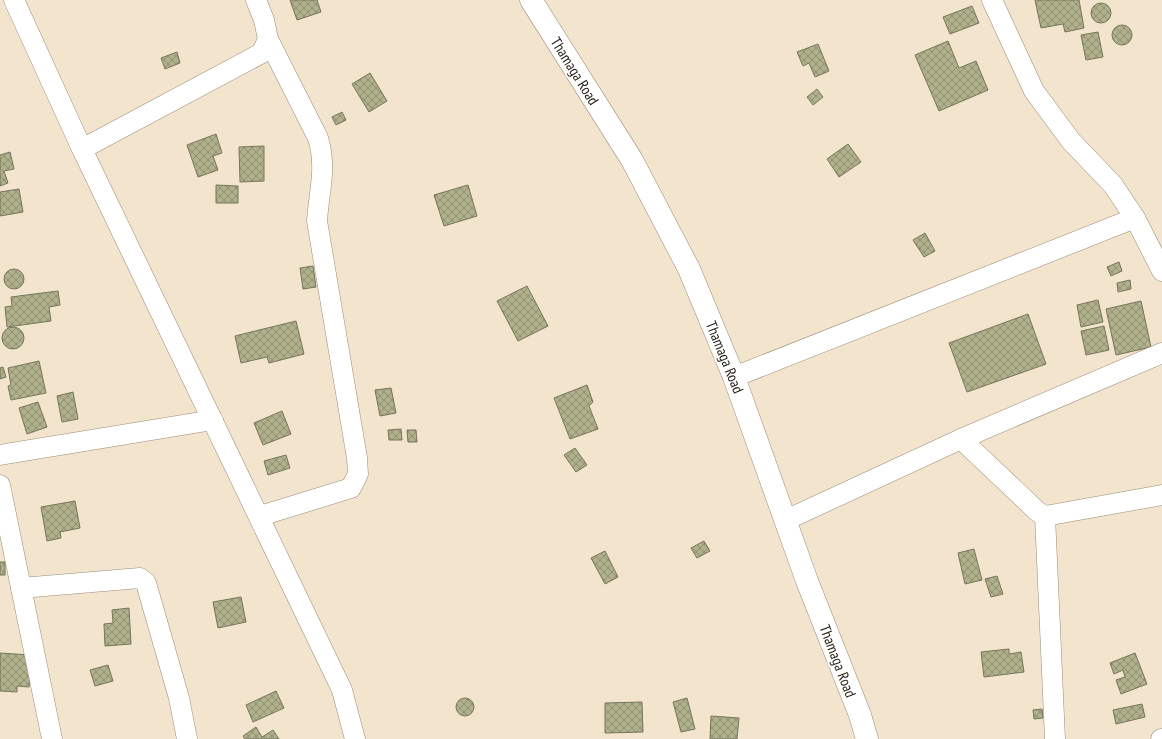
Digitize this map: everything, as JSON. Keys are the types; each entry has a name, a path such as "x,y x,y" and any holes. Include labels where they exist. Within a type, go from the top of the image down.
{"main road":[{"name":"Thamaga Road","path":"531,0 632,160 689,269 734,377 807,581 860,715 867,739"}],"street":[{"path":"14,0 82,149 260,516 342,690 355,739"},
{"path":"256,0 264,20 268,39 318,138 323,154 324,177 319,198 317,222 357,458 358,474 351,488 260,516"},
{"path":"992,0 1034,91 1071,141 1113,185 1135,218 1162,271"},
{"path":"82,149 252,59 262,53 268,39"},
{"path":"734,377 1135,218"},
{"path":"786,520 961,439 1162,353"},
{"path":"0,454 213,420"},
{"path":"961,439 1038,512 1045,516 1162,495"},
{"path":"0,485 52,739"},
{"path":"1045,516 1055,739"},
{"path":"21,588 140,578 144,580 179,698 187,739"}],"building":[{"path":"290,0 317,0 321,12 297,20"},
{"path":"1035,0 1079,0 1084,28 1065,32 1063,24 1041,28"},
{"path":"1101,3 1108,6 1111,13 1108,20 1101,23 1094,20 1091,13 1094,6"},
{"path":"972,6 979,23 950,34 943,17"},
{"path":"1122,25 1129,28 1132,35 1129,42 1122,45 1115,42 1112,35 1115,28"},
{"path":"1098,32 1103,57 1086,60 1081,35"},
{"path":"948,41 959,68 976,61 988,90 939,111 915,55"},
{"path":"818,44 829,71 815,77 809,63 803,66 797,52"},
{"path":"177,52 180,63 165,69 161,58"},
{"path":"370,73 387,101 369,112 352,84"},
{"path":"817,89 823,97 813,105 807,97"},
{"path":"342,112 346,120 336,125 332,117"},
{"path":"216,134 222,153 213,156 218,170 198,177 187,145"},
{"path":"848,144 861,162 839,177 827,159"},
{"path":"264,146 264,181 240,182 239,147"},
{"path":"10,152 14,169 4,171 8,183 0,186 0,155"},
{"path":"216,185 238,186 238,203 216,203"},
{"path":"468,185 477,216 444,226 434,195"},
{"path":"19,189 23,212 0,216 0,192"},
{"path":"925,233 935,251 924,257 913,240"},
{"path":"1119,262 1122,271 1111,276 1107,267"},
{"path":"313,266 316,287 303,289 300,268"},
{"path":"10,269 18,269 24,275 24,283 18,289 10,289 4,283 4,275"},
{"path":"1130,280 1131,289 1118,292 1117,283"},
{"path":"527,286 548,326 518,341 497,301"},
{"path":"58,291 60,305 49,307 51,321 7,327 5,307 12,306 11,297"},
{"path":"1098,300 1103,322 1081,327 1077,305"},
{"path":"1141,301 1151,347 1116,355 1106,309"},
{"path":"1028,314 1046,364 967,392 949,343"},
{"path":"296,321 304,354 269,363 267,357 241,363 235,336"},
{"path":"1104,326 1109,350 1086,355 1081,331"},
{"path":"13,327 21,330 24,338 21,346 13,349 5,346 2,338 5,330"},
{"path":"39,361 46,393 11,400 8,386 11,385 8,368"},
{"path":"3,367 6,377 0,379 0,368"},
{"path":"587,385 593,402 589,406 598,429 570,439 554,398"},
{"path":"391,388 396,413 380,416 375,390"},
{"path":"73,392 78,419 62,422 57,396"},
{"path":"38,402 47,427 27,434 19,408"},
{"path":"282,411 291,434 263,445 254,423"},
{"path":"401,429 402,440 389,440 388,430"},
{"path":"407,430 416,430 417,442 408,442"},
{"path":"575,448 587,465 576,472 564,455"},
{"path":"286,455 290,468 268,475 264,461"},
{"path":"75,501 80,528 60,532 61,538 47,541 41,507"},
{"path":"704,541 710,551 697,558 691,548"},
{"path":"974,549 982,580 965,584 958,553"},
{"path":"605,551 618,577 605,584 591,558"},
{"path":"0,562 5,562 5,575 0,575"},
{"path":"997,576 1003,594 991,597 985,579"},
{"path":"241,597 246,622 218,628 213,602"},
{"path":"129,608 131,644 105,646 104,624 113,623 112,610"},
{"path":"1009,649 1009,654 1021,652 1024,672 984,677 981,652"},
{"path":"0,653 31,655 29,687 17,686 17,692 0,691"},
{"path":"1135,653 1147,684 1121,694 1116,680 1125,677 1123,670 1114,674 1110,663"},
{"path":"108,665 113,681 95,686 90,670"},
{"path":"276,691 284,708 253,722 246,705"},
{"path":"465,698 471,701 474,707 471,713 465,716 459,713 456,707 459,701"},
{"path":"687,698 695,729 681,732 673,702"},
{"path":"642,702 643,732 605,733 605,703"},
{"path":"1142,704 1145,717 1116,724 1113,710"},
{"path":"1042,709 1043,718 1034,719 1033,710"},
{"path":"711,716 739,718 737,739 710,739"},
{"path":"256,727 262,737 273,730 279,739 245,739 243,736"}]}
